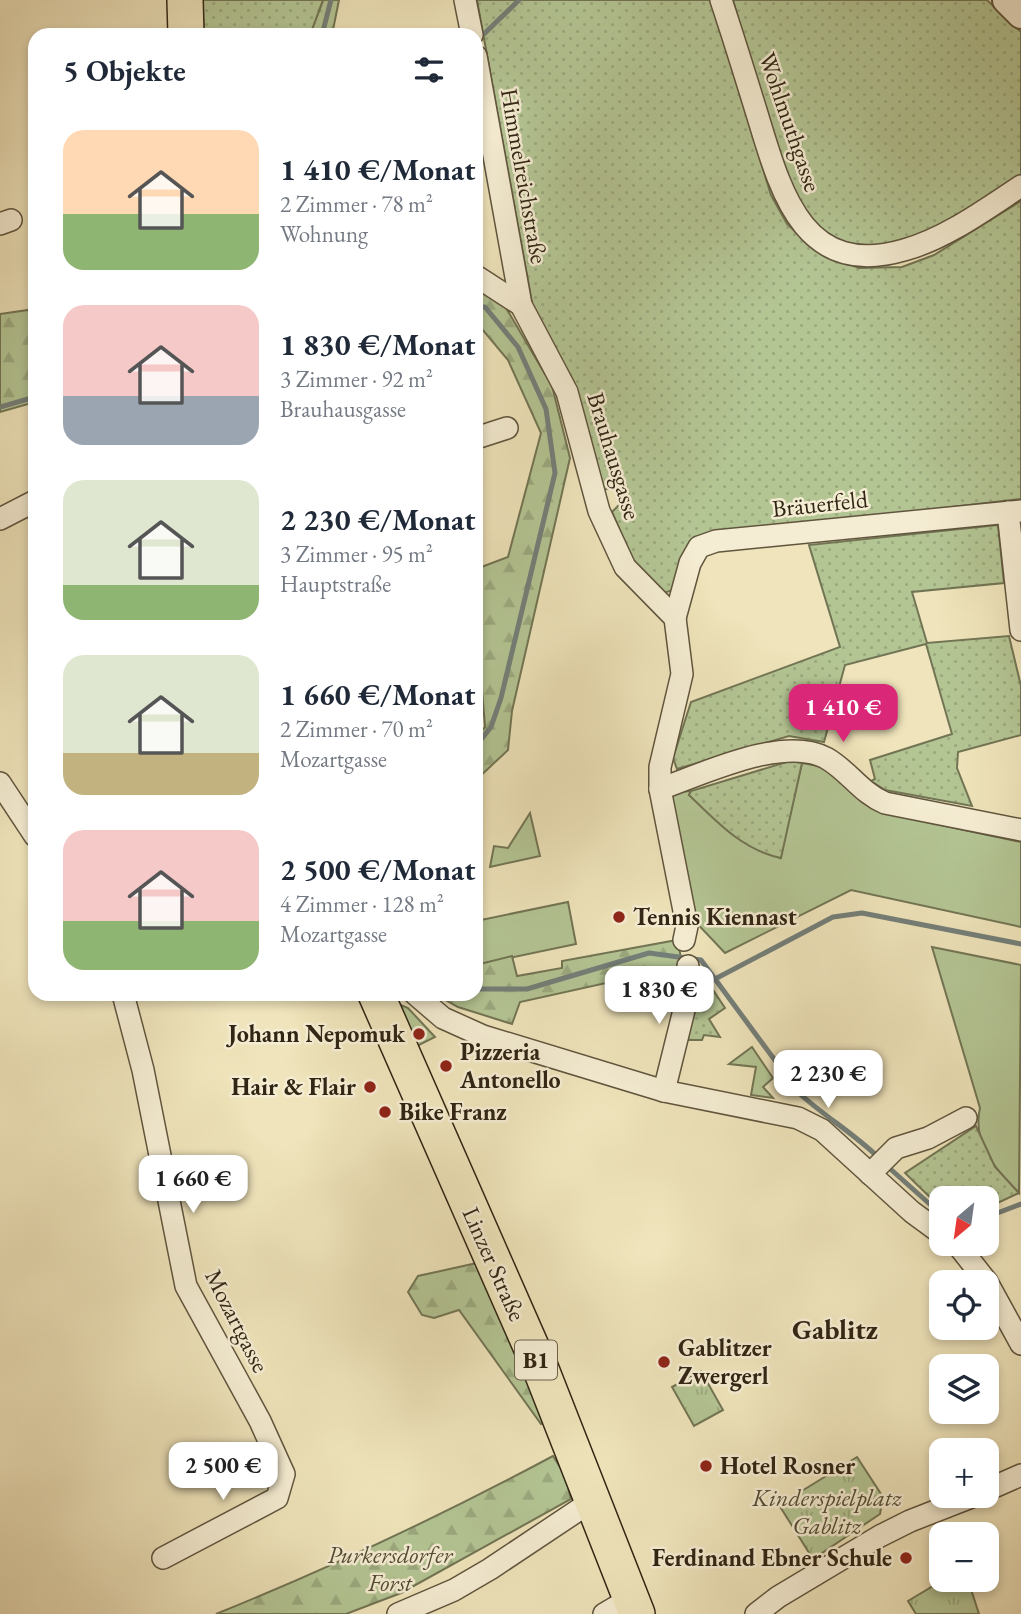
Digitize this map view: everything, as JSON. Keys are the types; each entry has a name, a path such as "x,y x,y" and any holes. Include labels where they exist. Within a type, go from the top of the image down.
{"main road":[{"path":"185,0 186,28"},
{"name":"Linzer Straße","path":"379,1001 540,1367 592,1501 624,1609"}],"street":[{"path":"465,0 471,28"},
{"name":"Wohlmuthgasse","path":"721,0 777,179 796,215 822,244 848,255 904,250 935,237 1021,186"},
{"path":"1006,0 1021,15"},
{"name":"Himmelreichstraße","path":"483,95 521,305"},
{"name":"Brauhausgasse","path":"483,278 515,271"},
{"name":"Brauhausgasse","path":"483,279 521,305 567,392 599,511 625,567 676,618"},
{"path":"483,436 507,428"},
{"path":"0,519 28,505"},
{"path":"1014,511 1021,630"},
{"name":"Bräuerfeld","path":"676,618 690,563 699,547 716,541 1014,511"},
{"path":"676,618 682,674 660,767 660,789 687,926 684,940"},
{"path":"660,789 770,752 809,751 842,768 868,796 885,803 1021,830"},
{"path":"0,783 28,825"},
{"path":"664,1091 686,1002 688,966"},
{"name":"Mozartgasse","path":"125,1001 143,1070 186,1286 260,1421 284,1474 277,1498 163,1558"},
{"path":"423,1001 443,1018 459,1027 664,1091 798,1118 879,1165 912,1213 929,1225"},
{"path":"879,1165 896,1148 929,1138 966,1118"},
{"path":"967,1256 988,1282 1021,1344"},
{"path":"999,1485 1021,1475"},
{"path":"398,1614 478,1576 592,1501"},
{"path":"756,1614 778,1597 880,1536 943,1508"}],"green space":[{"path":"202,0 323,0 313,28 204,28"},
{"path":"323,0 339,0 333,28 313,28"},
{"path":"477,0 711,0 771,195 787,224 817,252 859,268 902,267 934,255 1021,201 1021,499 694,537 688,546 673,590 660,594 635,566 612,512 623,501 618,486 603,490 585,422 535,319"},
{"path":"733,0 987,0 1021,32 1021,174 950,220 905,241 872,246 849,243 828,235 805,211 779,155"},
{"path":"483,288 499,296 552,386 570,458 512,711 508,750 483,773 483,566 508,557 541,433 508,360 483,330"},
{"path":"28,310 28,404 0,412 0,314"},
{"path":"998,525 1004,583 912,592 927,643 1009,636 1021,686 1021,735 958,752 957,768 972,806 885,790 871,781 875,779 870,760 952,734 926,644 845,665 824,742 789,736 677,769 673,758 691,702 840,647 809,545"},
{"path":"790,761 802,763 781,858 742,841 689,795 691,791"},
{"path":"802,763 825,767 863,803 885,813 1021,842 1021,927 851,890 725,953 690,916 669,801 674,792 691,791 689,795 780,858"},
{"path":"530,813 540,856 490,867 494,846 508,848"},
{"path":"568,902 576,944 483,964 483,920"},
{"path":"677,940 683,966 520,1002 512,1024 447,1001 483,1001 483,963 512,956 517,976 562,968 562,961"},
{"path":"932,947 1021,965 1019,1193 994,1165 982,1144 978,1121 980,1108"},
{"path":"693,988 713,990 725,1008 709,1019 720,1037 704,1035 702,1040 686,1040"},
{"path":"396,1003 408,1008 435,1037 415,1047"},
{"path":"752,1047 773,1078 763,1087 773,1098 751,1095 756,1067 729,1064"},
{"path":"976,1126 995,1167 1019,1193 999,1202 999,1186 929,1186 929,1196 905,1173"},
{"path":"477,1263 549,1421 541,1424 459,1310 434,1318 422,1315 408,1292 418,1276"},
{"path":"701,1371 723,1410 694,1426 672,1387"},
{"name":"Purkersdorfer Forst","path":"553,1456 565,1475 571,1499 401,1593 346,1614 216,1614 387,1540"},
{"name":"Kinderspielplatz Gablitz","path":"857,1457 883,1497 880,1514 813,1559 779,1505"},
{"path":"929,1588 929,1592 972,1592 979,1614 916,1614 908,1601"}],"waterway":[{"path":"324,28 331,0"},
{"path":"484,34 519,0"},
{"path":"483,307 518,347 546,409 555,473 501,698 491,727 483,737"},
{"path":"0,407 28,399"},
{"path":"715,979 833,917 862,913 1021,944"},
{"path":"483,989 527,989 649,953 701,960 799,1093 880,1159"},
{"path":"887,1166 929,1203"},
{"path":"999,1212 1021,1204"}],"place":[{"name":"Tennis Kiennast","path":"619,917"},
{"name":"Johann Nepomuk","path":"419,1034"},
{"name":"Pizzeria Antonello","path":"446,1066"},
{"name":"Hair & Flair","path":"370,1087"},
{"name":"Bike Franz","path":"385,1112"},
{"name":"Gablitzer Zwergerl","path":"664,1362"},
{"name":"Hotel Rosner","path":"706,1466"},
{"name":"Ferdinand Ebner Schule","path":"906,1558"}],"district":[{"name":"Gablitz","path":"835,1329"}]}
